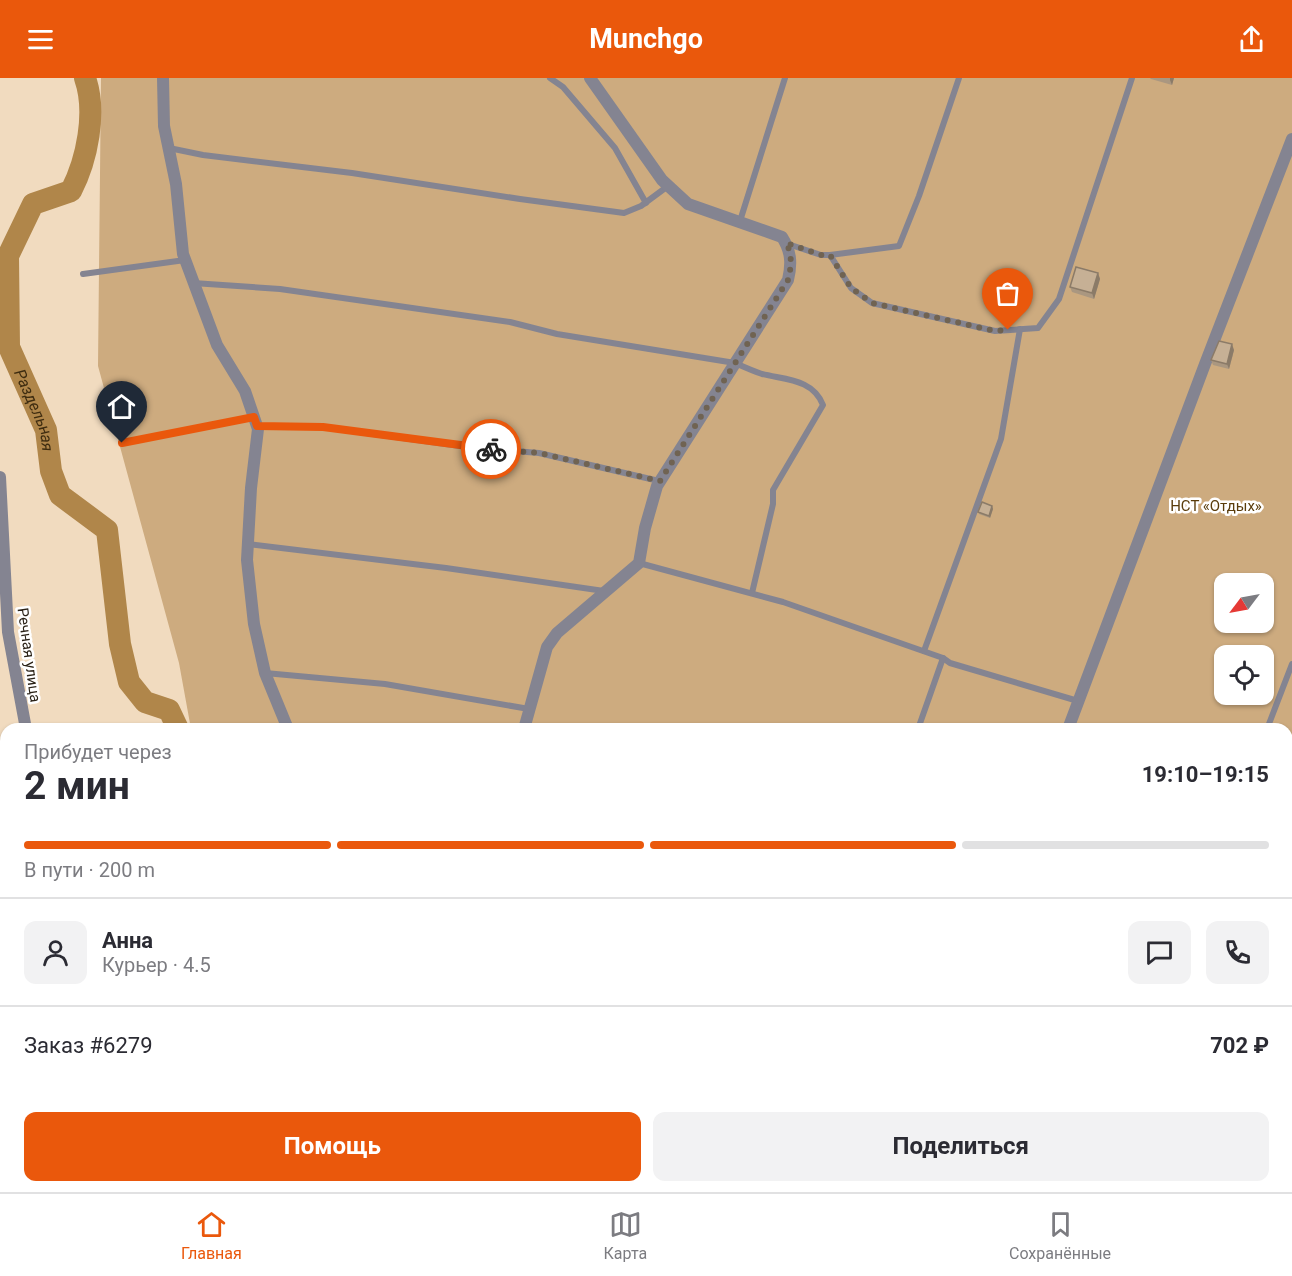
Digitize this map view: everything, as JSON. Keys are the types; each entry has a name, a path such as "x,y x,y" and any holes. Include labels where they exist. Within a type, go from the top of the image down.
{"street":[{"path":"163,78 164,126 176,184 185,260 217,345 245,391 255,421 247,560 254,624 265,673 286,723"},
{"path":"526,723 547,646 557,633 639,563 645,528 657,486 788,280 791,267 790,249 782,237 687,204 662,180 589,79"},
{"path":"1070,723 1292,139"},
{"name":"Речная улица","path":"0,477 8,632 25,723"}],"lane":[{"path":"550,78 563,87 615,148 646,203"},
{"path":"740,222 785,78"},
{"path":"786,243 821,255 899,246 919,196 959,78"},
{"path":"830,255 851,288 872,303 995,331 1038,328 1059,299 1132,78"},
{"path":"169,148 203,155 352,172 624,213 646,203 669,186"},
{"path":"84,274 185,260"},
{"path":"192,283 280,289 510,322 557,333 735,363 761,374 799,380 820,396 823,405 773,490 773,504 752,593"},
{"path":"924,651 1001,439 1020,329"},
{"path":"122,443 255,421 323,427 467,447 539,453 660,481"},
{"path":"248,544 446,568 605,592"},
{"path":"639,563 783,602 924,651 950,663 1078,701"},
{"path":"920,723 943,658"},
{"path":"1269,723 1292,664"},
{"path":"265,673 385,684 530,709"}],"green space":[{"name":"НСТ «Отдых»","path":"101,78 1292,78 1292,723 190,723 179,663 98,366"}],"building":[{"path":"1076,267 1098,273 1092,293 1070,287"},
{"path":"1219,341 1232,344 1227,364 1211,360"},
{"path":"982,502 992,506 989,516 978,512"}],"waterway":[{"name":"Раздельная","path":"85,78 90,121 86,151 77,179 71,191 33,204 8,256 9,347 46,430 51,471 60,495 107,530 120,644 129,682 145,702 169,710 175,723"}],"way so far":[{"path":"491,449 539,453 660,481 788,280 791,267 790,249 786,243 821,255 830,255 851,288 872,303 995,331 1008,330"}],"route":[{"path":"122,443 254,417 257,426 323,427 491,449"}]}
